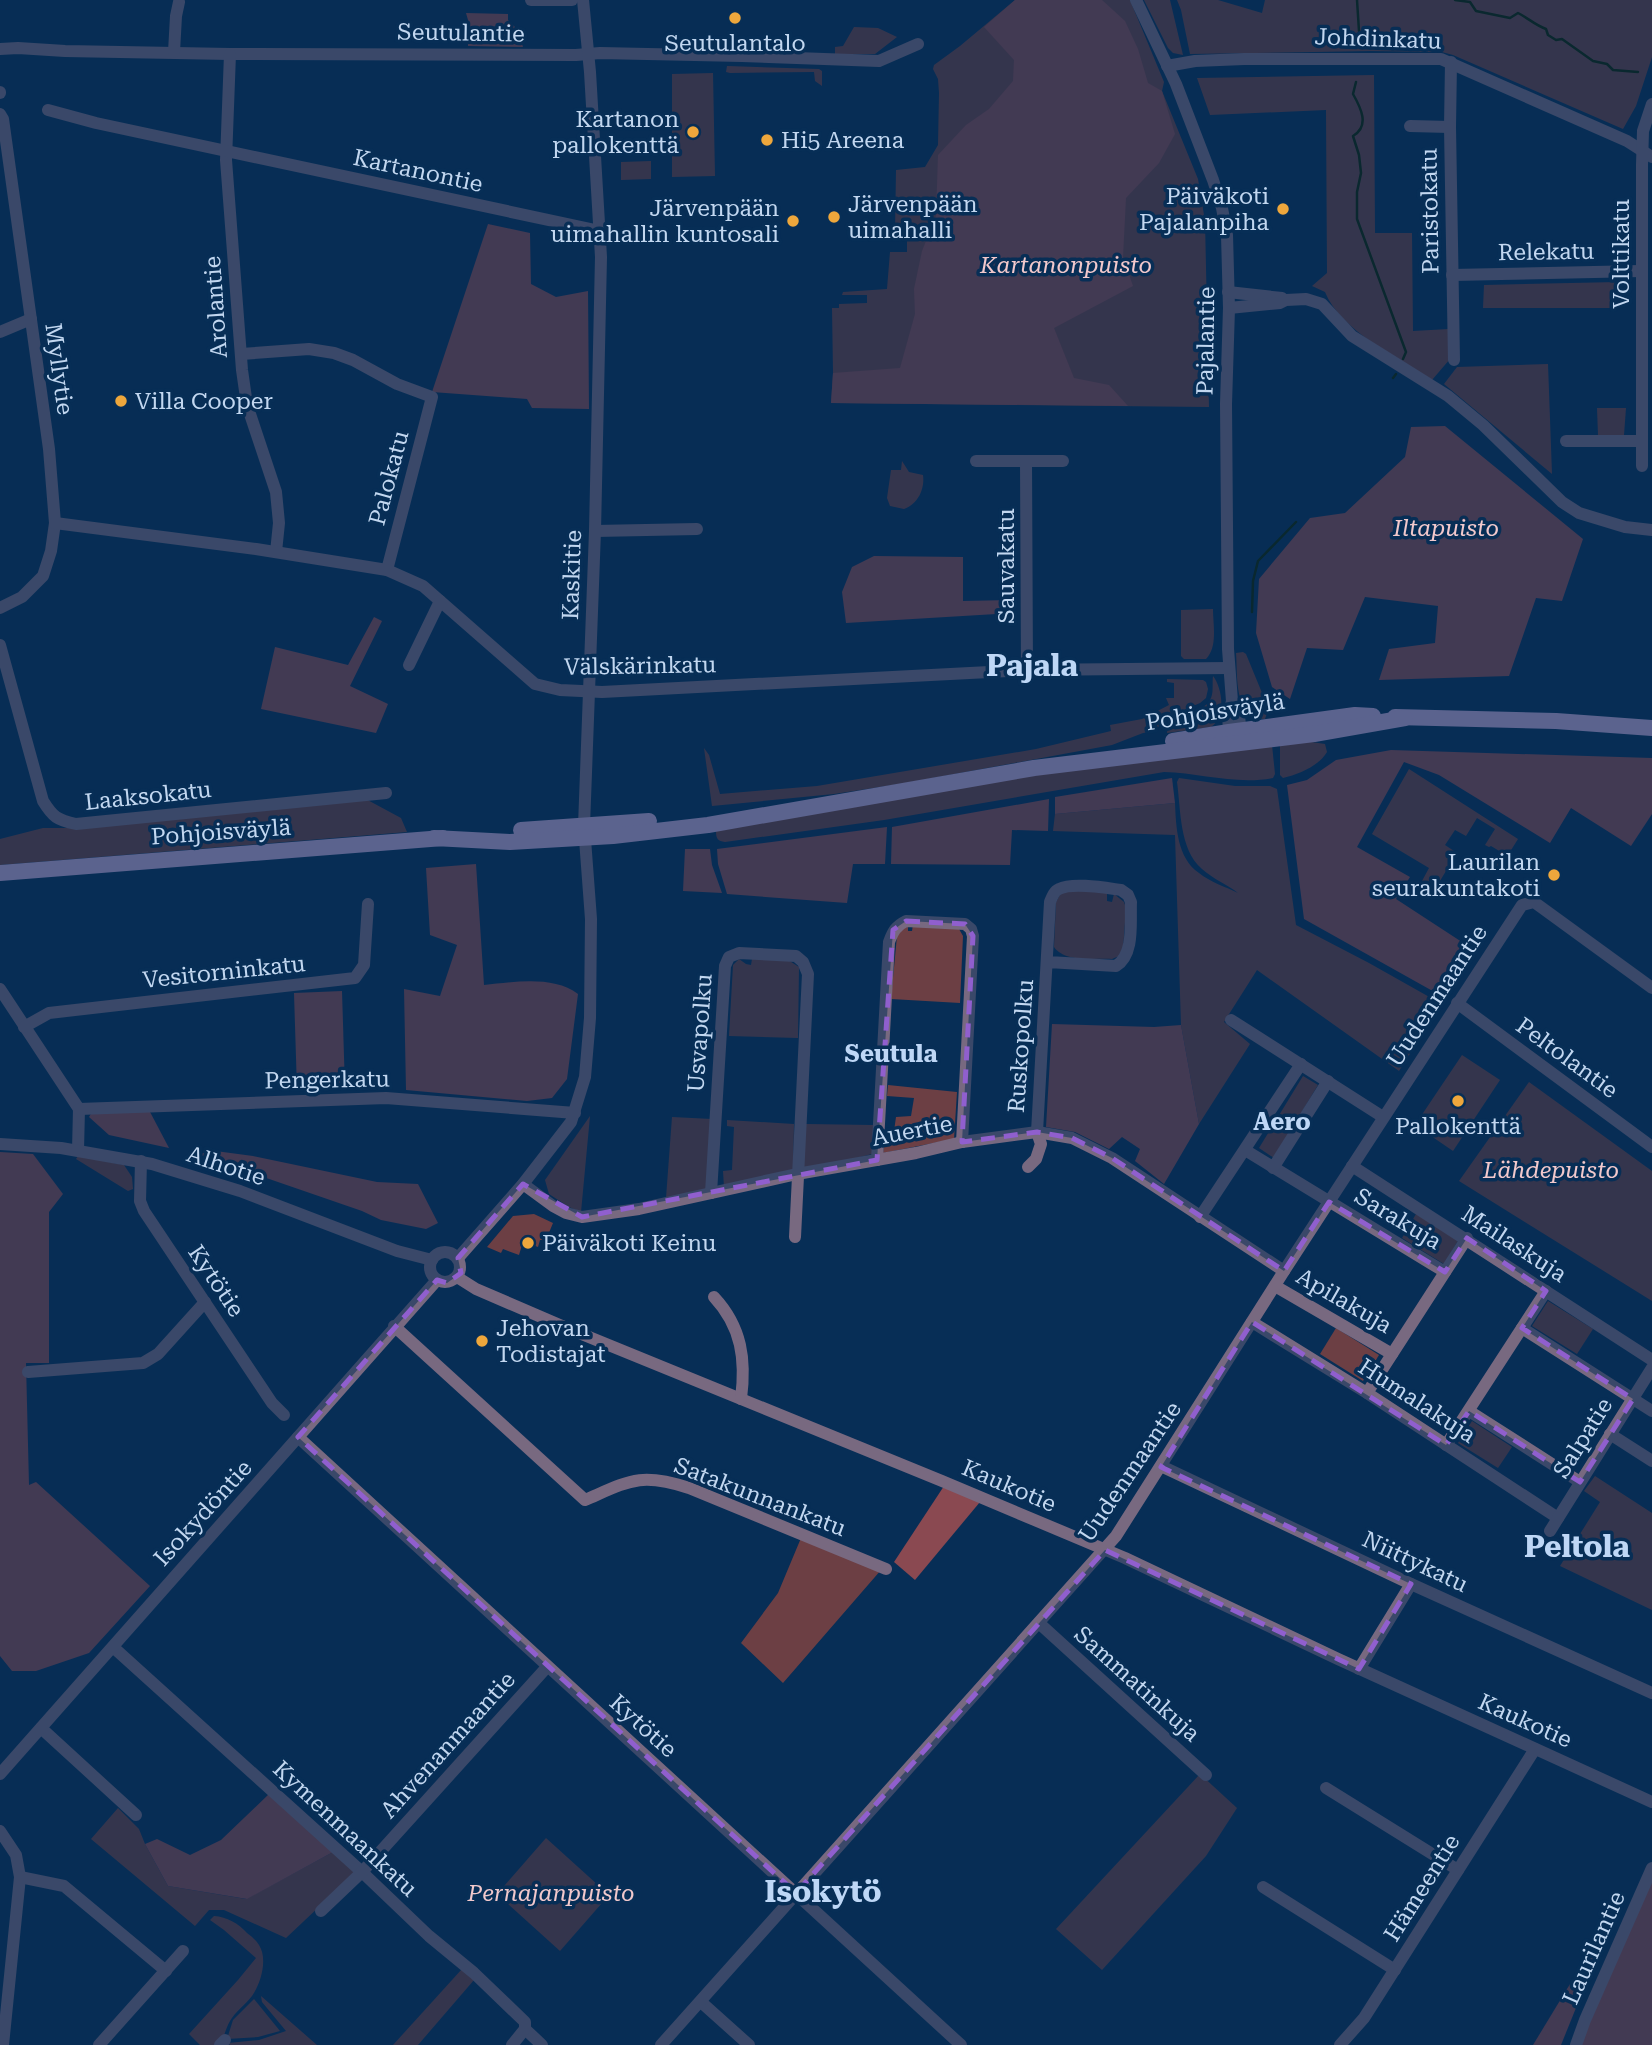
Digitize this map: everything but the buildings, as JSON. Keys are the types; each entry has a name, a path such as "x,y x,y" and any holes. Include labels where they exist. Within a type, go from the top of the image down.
{"main road":[{"name":"Pohjoisväylä","path":"4,874 88,864 434,838 585,831 775,806 843,801 1084,757 1236,737 1355,715 1652,728"}],"street":[{"path":"531,0 572,0"},
{"name":"Kaskitie","path":"523,1184 555,1144 575,1113 585,1077 590,1018 591,919 585,831 595,531 600,231 583,0"},
{"name":"Pajalantie","path":"1136,0 1185,108 1222,208 1228,244 1226,404 1228,668 1231,701 1228,717 1236,737"},
{"path":"174,52 179,2"},
{"name":"Seutulantie","path":"0,49 230,54 742,56 879,61 918,44"},
{"name":"Arolantie","path":"230,54 227,151 241,354 247,405 276,492 279,523 276,552"},
{"name":"Johdinkatu","path":"1167,66 1195,61 1244,59 1427,57 1451,62 1627,141 1648,154"},
{"name":"Paristokatu","path":"1451,62 1454,360"},
{"name":"Volttikatu","path":"1642,467 1641,271 1648,154 1643,131 1652,104"},
{"name":"Kartanontie","path":"48,110 600,231"},
{"name":"Myllytie","path":"0,114 3,119 49,449 54,523 51,551 43,576 22,597 0,608"},
{"path":"1410,126 1450,127"},
{"name":"Relekatu","path":"1452,275 1641,271"},
{"path":"1228,292 1280,297 1286,300"},
{"path":"1228,308 1306,299 1322,304 1352,336 1448,396 1483,425 1562,502 1578,513 1625,527 1652,530"},
{"path":"0,332 31,319"},
{"name":"Palokatu","path":"241,354 309,349 334,353 353,360 397,384 432,397 387,570"},
{"path":"1566,441 1642,441"},
{"path":"976,461 1063,461"},
{"name":"Sauvakatu","path":"1026,461 1027,670"},
{"name":"Välskärinkatu","path":"54,523 276,552 387,570 423,586 529,680 551,688 589,692 1027,670 1228,668"},
{"path":"595,531 697,529"},
{"path":"409,665 440,601"},
{"name":"Laaksokatu","path":"0,645 43,801 59,821 76,824 386,793"},
{"name":"Ruskopolku","path":"1028,1167 1036,1159 1041,1144 1037,1132 1050,902 1059,889 1072,886 1121,890 1128,895 1131,902 1128,952 1123,961 1116,966 1048,962"},
{"name":"Uudenmaantie","path":"662,2045 1116,1536 1382,1117 1522,905 1534,902 1652,988"},
{"name":"Vesitorninkatu","path":"24,1027 49,1013 355,978 364,965 368,904"},
{"path":"877,1160 890,942 893,930 906,921 965,924 971,929 973,936 962,1142"},
{"name":"Usvapolku","path":"711,1193 725,966 729,957 739,953 796,956 803,961 808,974 797,1174"},
{"path":"0,989 79,1109 78,1150"},
{"name":"Peltolantie","path":"1457,1003 1652,1147"},
{"path":"1231,1020 1382,1117"},
{"path":"1200,1217 1301,1064"},
{"path":"1273,1168 1328,1081"},
{"name":"Pengerkatu","path":"79,1109 386,1098 575,1113"},
{"name":"Auertie","path":"523,1184 553,1206 582,1217 639,1209 797,1174 962,1142 1037,1132 1072,1138 1112,1158 1284,1271"},
{"name":"Alhotie","path":"0,1144 78,1150 141,1161 240,1191 397,1251 432,1260"},
{"name":"Sarakuja","path":"1245,1150 1445,1272"},
{"name":"Kytötie","path":"141,1161 139,1201 144,1211 272,1403 284,1415"},
{"name":"Mailaskuja","path":"1352,1166 1652,1360"},
{"path":"796,1237 797,1174"},
{"path":"458,1258 523,1184"},
{"path":"1367,1393 1467,1238"},
{"path":"444,1252 452,1253 458,1258 461,1269 457,1277 449,1282 437,1280 430,1271 435,1256 444,1252"},
{"name":"Kaukotie","path":"457,1277 476,1289 562,1326 1125,1558 1359,1669 1652,1802"},
{"name":"Isokydöntie","path":"0,1774 437,1280"},
{"name":"Apilakuja","path":"1275,1286 1392,1354"},
{"path":"1446,1445 1546,1291"},
{"path":"714,1297 726,1309 738,1336 745,1373 741,1399"},
{"path":"28,1372 143,1363 158,1354 205,1302"},
{"name":"Humalakuja","path":"1252,1322 1367,1393 1558,1518"},
{"name":"Satakunnankatu","path":"394,1326 585,1500 624,1483 660,1479 689,1488 886,1569"},
{"path":"1522,1328 1652,1412"},
{"name":"Salpatie","path":"1550,1531 1652,1368"},
{"path":"1469,1411 1580,1482"},
{"path":"1610,1434 1652,1461"},
{"name":"Kytötie","path":"298,1437 961,2045"},
{"name":"Niittykatu","path":"1161,1466 1411,1584 1652,1693"},
{"path":"1359,1669 1411,1584"},
{"name":"Sammatinkuja","path":"1040,1624 1206,1775"},
{"name":"Kymenmaankatu","path":"113,1647 429,1936 474,1973 525,2022 525,2029 542,2045"},
{"name":"Ahvenanmaantie","path":"321,1911 362,1872 547,1667"},
{"path":"41,1728 136,1815"},
{"name":"Hämeentie","path":"1340,2045 1364,2018 1535,1749"},
{"path":"1326,1788 1458,1870"},
{"path":"0,1831 16,1855 20,1877 3,2045"},
{"name":"Laurilantie","path":"1576,2045 1652,1868"},
{"path":"20,1877 64,1886 166,1971"},
{"path":"1263,1887 1395,1970"},
{"path":"99,2045 183,1951"},
{"path":"701,2002 748,2045"},
{"path":"512,2045 525,2029"}],"highlighted area":[{"path":"906,921 965,924 973,936 962,1142 1037,1132 1072,1138 1112,1158 1284,1271 1329,1202 1445,1272 1467,1238 1546,1291 1522,1328 1633,1399 1580,1482 1469,1411 1446,1445 1252,1322 1161,1467 1411,1584 1359,1669 1105,1550 796,1893 298,1437 437,1280 447,1283 461,1273 458,1258 523,1184 582,1217 877,1160 893,930"}],"green space":[{"name":"Kartanonpuisto","path":"1015,0 1130,0 1164,82 1162,91 1198,179 1205,221 1209,407 831,403 832,308 839,308 839,304 867,303 867,295 842,295 843,292 887,289 890,252 907,252 907,233 895,233 896,170 925,167 938,145 939,93 934,65"},
{"name":"Kartanonpuisto","path":"1015,0 1102,0 1125,21 1138,49 1148,83 1162,91 1175,134 1159,163 1126,198 1123,257 1133,286 1054,328 1074,378 1109,385 1128,406 831,403 833,373 900,368 915,314 914,289 922,251 936,216 938,155 966,125 989,109 1013,81 1014,60 984,27"},
{"path":"1144,0 1170,0 1183,55 1173,53 1168,48"},
{"path":"1177,0 1218,0 1262,13 1265,0 1652,0 1652,57 1636,106 1623,129 1442,52 1190,54"},
{"path":"466,13 508,14 508,20 518,30 523,47 468,46"},
{"path":"854,27 878,28 897,37 875,54 835,54 835,47 843,46"},
{"path":"727,66 819,69 822,71 822,86 815,81 814,72 730,73 726,72"},
{"name":"Kartanon pallokenttä","path":"713,73 715,176 672,177 672,74"},
{"path":"1374,75 1375,233 1412,233 1413,331 1449,329 1450,359 1432,380 1356,331 1343,319 1325,292 1312,286 1327,273 1326,110 1210,115 1197,78"},
{"path":"651,161 651,179 621,180 621,162"},
{"path":"488,224 530,233 531,284 556,297 588,291 589,409 532,408 527,399 432,392"},
{"path":"1618,282 1617,308 1483,308 1484,285"},
{"path":"1548,364 1552,474 1444,384 1457,367"},
{"path":"1597,408 1626,408 1624,435 1598,435"},
{"name":"Iltapuisto","path":"1445,426 1583,539 1562,601 1536,598 1509,676 1379,680 1389,649 1435,643 1438,606 1365,597 1343,650 1307,648 1290,699 1272,687 1256,633 1259,579 1310,518 1345,513 1405,457 1411,427"},
{"path":"902,461 909,472 923,475 922,491 917,500 904,509 890,506 887,498 891,470 901,470"},
{"path":"874,556 963,557 963,601 1011,600 1013,613 846,623 842,592 852,567"},
{"path":"1213,609 1214,636 1210,654 1206,659 1184,659 1181,656 1181,610"},
{"path":"374,617 382,621 350,686 388,704 376,733 261,709 275,647 348,665"},
{"path":"1243,652 1267,705 1265,719 1255,717 1247,711 1239,694 1236,653"},
{"path":"1213,676 1221,695 1221,710 1216,723 1211,727 1167,733 1168,724 1202,708 1210,700"},
{"path":"1167,679 1203,680 1208,689 1206,698 1168,717 1154,731 1112,745 834,794 712,806 704,748 709,755 720,794 817,786 1036,749 1111,731 1110,725 1142,719 1169,705 1166,698 1174,698 1174,683 1167,682"},
{"path":"1305,741 1325,744 1327,752 1308,769 1283,778 1280,775 1280,744"},
{"path":"1272,745 1275,774 1273,778 1246,780 1164,772 884,820 725,842 716,836 716,831 1042,773"},
{"path":"1391,750 1652,758 1652,814 1631,846 1571,808 1550,843 1439,775 1404,762 1357,847 1410,877 1396,899 1468,946 1438,994 1304,919 1287,785 1307,780 1336,760"},
{"path":"1409,769 1518,839 1498,871 1491,867 1501,852 1485,845 1495,829 1477,818 1466,836 1455,830 1445,845 1457,853 1435,889 1422,881 1429,868 1372,834"},
{"path":"1172,778 1175,803 1055,814 1055,797"},
{"path":"1179,778 1235,786 1270,786 1277,789 1296,925 1440,1003 1399,1071 1257,970 1224,1022 1250,1044 1199,1124 1181,1025 1175,835 1053,831 1055,814 1175,803 1179,841 1186,859 1203,876 1238,893 1211,876 1194,861 1185,840 1177,782"},
{"path":"362,797 401,818 407,832 0,865 0,839 43,828 75,828"},
{"path":"1049,799 1048,831 1012,830 1010,865 891,864 892,827"},
{"path":"887,827 885,864 853,864 847,903 727,894 718,864 717,849"},
{"path":"685,849 710,849 712,865 722,893 683,891"},
{"path":"476,864 484,985 545,982 568,988 578,994 567,1079 552,1098 527,1101 406,1090 404,989 440,996 457,945 430,935 426,868"},
{"path":"1072,889 1107,893 1107,901 1112,902 1114,894 1124,902 1126,908 1123,950 1119,956 1112,959 1073,958 1054,947 1056,902 1061,893"},
{"path":"913,924 959,929 963,936 960,1003 891,999 897,936 900,928 908,925 908,931 912,931"},
{"path":"739,959 751,965 752,959 788,960 799,967 798,1038 729,1036 733,965"},
{"path":"342,991 345,1089 297,1090 294,993"},
{"path":"1052,1024 1154,1027 1181,1025 1199,1124 1164,1184 1135,1161 1140,1149 1122,1137 1109,1149 1075,1132 1046,1127"},
{"name":"Pallokenttä","path":"1462,1055 1500,1080 1453,1151 1415,1125"},
{"path":"1303,1076 1318,1085 1274,1158 1259,1148"},
{"name":"Lähdepuisto","path":"1529,1082 1652,1171 1652,1301 1459,1181"},
{"path":"888,1085 957,1092 954,1139 883,1153 886,1131 894,1131 896,1117 911,1116 914,1098 887,1096"},
{"path":"149,1110 169,1148 109,1135 89,1117 92,1112"},
{"path":"590,1116 581,1212 549,1194 545,1180"},
{"path":"672,1117 712,1119 708,1191 666,1198"},
{"path":"727,1120 794,1124 793,1173 724,1187 723,1171 732,1170 734,1127 727,1126"},
{"path":"806,1124 873,1125 872,1154 809,1170 802,1166"},
{"path":"208,1150 253,1156 377,1182 418,1184 438,1223 426,1229 381,1220 200,1155"},
{"path":"0,1152 33,1154 63,1194 49,1212 49,1363 26,1363 29,1485 36,1482 150,1586 89,1653 36,1671 12,1671 0,1656"},
{"path":"78,1156 124,1165 132,1177 133,1189 128,1191 76,1159"},
{"path":"534,1214 553,1223 546,1240 540,1240 538,1247 522,1245 519,1255 503,1249 501,1253 487,1247 513,1216"},
{"path":"1416,1214 1459,1239 1444,1264 1402,1238"},
{"path":"1548,1301 1593,1329 1577,1354 1532,1326"},
{"path":"1336,1328 1379,1355 1363,1381 1320,1354"},
{"path":"1472,1421 1512,1447 1498,1468 1458,1443"},
{"path":"1595,1476 1652,1513 1652,1610 1560,1566 1600,1502 1584,1491"},
{"path":"944,1486 980,1502 915,1580 894,1562"},
{"path":"801,1538 881,1570 783,1683 741,1643 778,1593"},
{"path":"1200,1774 1237,1808 1206,1856 1102,1970 1056,1929"},
{"path":"269,1794 333,1852 247,1899 168,1886 145,1844 157,1839 190,1855 221,1840"},
{"path":"118,1808 139,1829 168,1886 246,1899 333,1852 356,1872 286,1938 224,1910 209,1910 195,1926 91,1839"},
{"name":"Pernajanpuisto","path":"546,1838 609,1895 560,1951 497,1894"},
{"path":"1652,1868 1652,2045 1576,2045"},
{"path":"1616,1909 1561,2045 1533,2045 1607,1923"},
{"path":"214,1916 232,1921 253,1938 262,1951 263,1964 255,1991 232,2018 218,2045 200,2045 189,2034 256,1958 210,1920"},
{"path":"462,1969 474,1980 418,2045 393,2045"},
{"path":"261,1996 317,2045 230,2045 228,2043 259,2040 286,2031 262,2002"},
{"path":"254,1999 280,2031 258,2037 227,2039 233,2020"}],"waterway":[{"path":"1357,0 1359,31"},
{"path":"1455,0 1470,2 1476,11 1510,18 1518,13 1546,29 1548,35 1556,40 1562,39 1593,61 1607,64 1613,70 1638,72"},
{"path":"1356,82 1353,94 1363,122 1353,136 1361,173 1357,192 1357,219 1406,352 1403,359"},
{"path":"1393,378 1396,374"},
{"path":"1252,612 1253,581 1258,561 1296,522"}],"place":[{"name":"Seutulantalo","path":"735,18"},
{"name":"Kartanon pallokenttä","path":"693,132"},
{"name":"Hi5 Areena","path":"767,140"},
{"name":"Päiväkoti Pajalanpiha","path":"1283,209"},
{"name":"Järvenpään uimahalli","path":"834,217"},
{"name":"Järvenpään uimahallin kuntosali","path":"793,221"},
{"name":"Villa Cooper","path":"121,401"},
{"name":"Laurilan seurakuntakoti","path":"1554,875"},
{"name":"Pallokenttä","path":"1458,1101"},
{"name":"Päiväkoti Keinu","path":"528,1243"},
{"name":"Jehovan Todistajat","path":"482,1341"}],"district":[{"name":"Pajala","path":"1032,665"},
{"name":"Seutula","path":"891,1054"},
{"name":"Aero","path":"1282,1122"},
{"name":"Peltola","path":"1577,1546"},
{"name":"Isokytö","path":"823,1891"}]}
